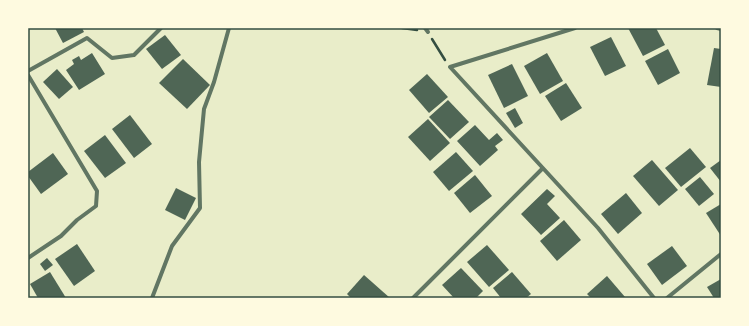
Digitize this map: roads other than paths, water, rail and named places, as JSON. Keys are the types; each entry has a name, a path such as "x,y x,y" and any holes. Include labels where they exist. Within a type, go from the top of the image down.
{"street":[{"path":"28,71 87,38 112,58 134,55 161,28"},
{"path":"152,298 172,246 200,208 200,162 204,109 214,82 229,28"},
{"path":"575,28 450,67 542,169 598,228 654,298"},
{"path":"717,28 721,29"},
{"path":"28,75 97,191 96,206 77,220 61,236 28,258"},
{"path":"413,298 542,169"},
{"path":"667,298 721,254"}]}
